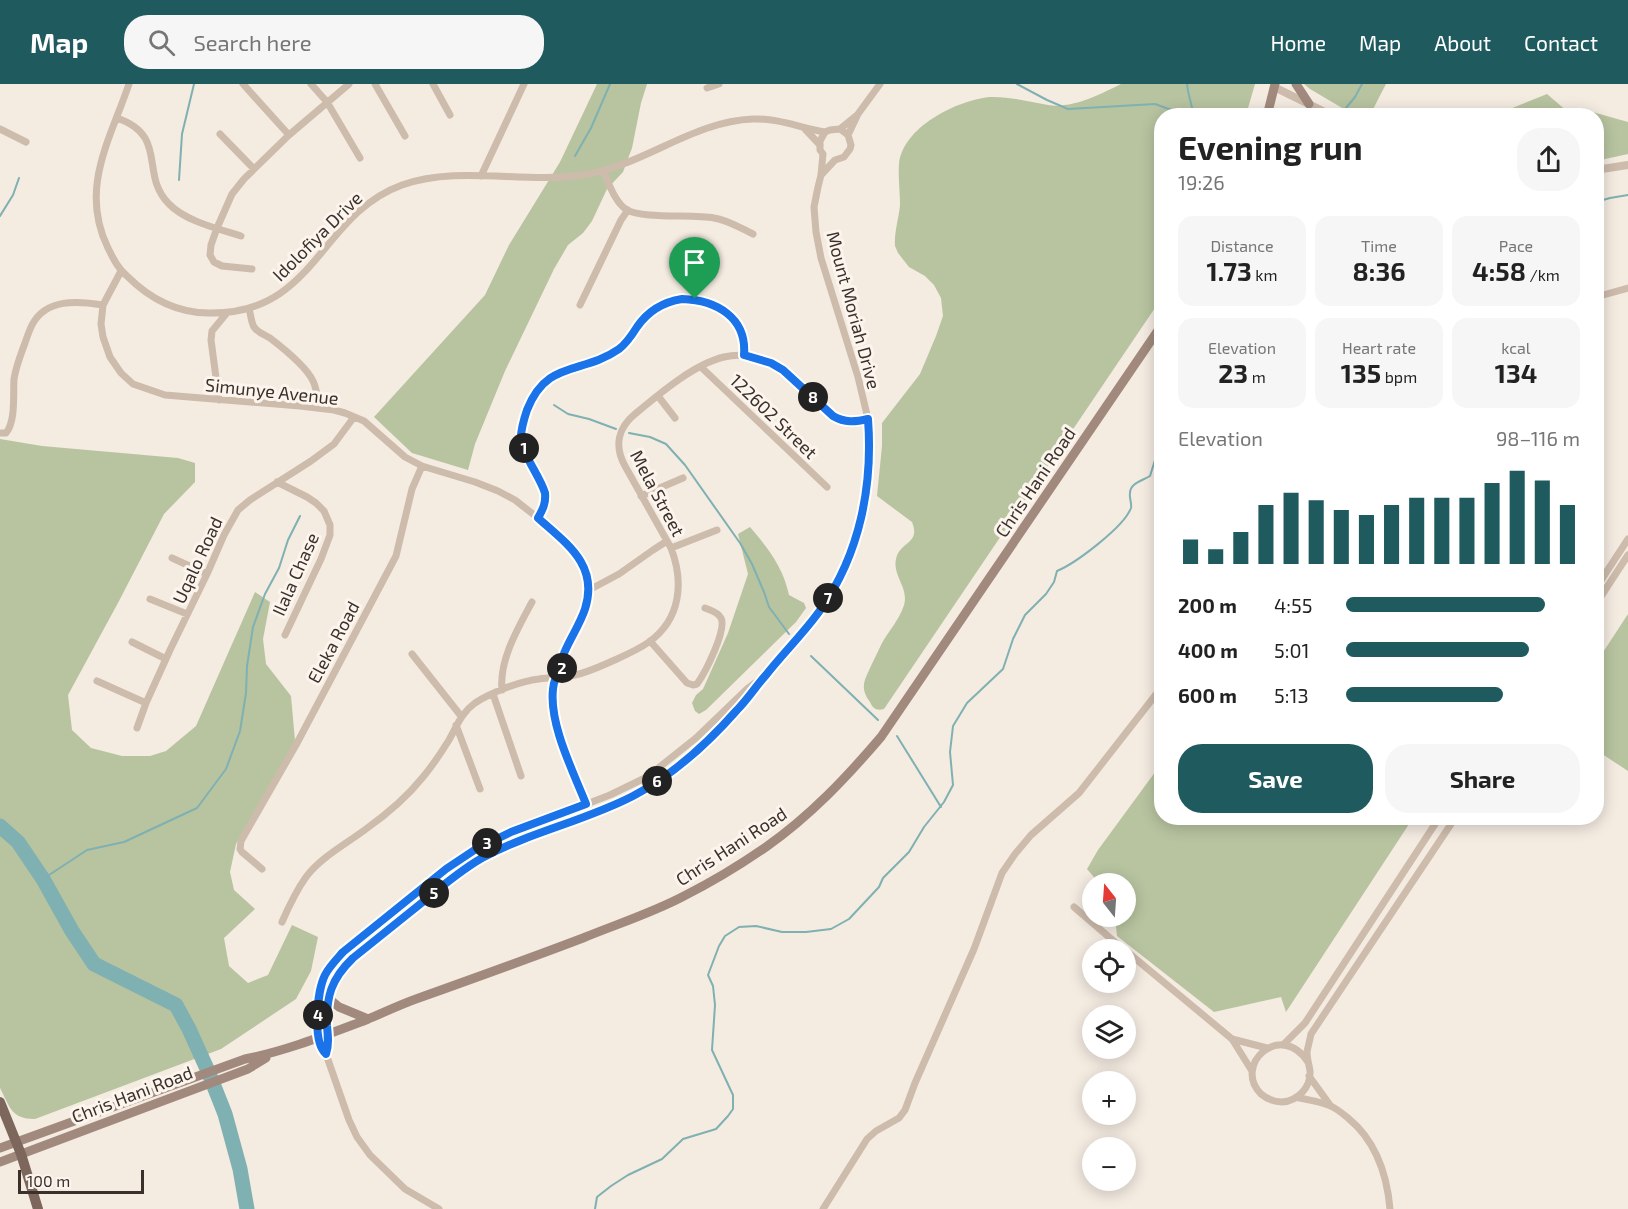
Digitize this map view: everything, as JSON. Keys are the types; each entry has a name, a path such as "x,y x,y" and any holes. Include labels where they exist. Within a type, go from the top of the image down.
{"main road":[{"path":"1296,84 1309,104"},
{"path":"1269,108 1275,85"},
{"name":"Chris Hani Road","path":"0,1162 165,1100 274,1053 636,917 682,897 766,847 827,796 881,737 1154,336"},
{"path":"328,998 339,1007 368,1019"},
{"name":"Chris Hani Road","path":"0,1148 161,1089 246,1064"},
{"path":"0,1102 17,1142 38,1209"}],"street":[{"name":"Idolofiya Drive","path":"129,84 97,177 96,209 103,237 121,271 140,289 169,305 200,313 226,314 266,303 297,281 360,210 378,197 426,178 583,175 603,171 703,130 740,120 775,120 825,132"},
{"path":"243,84 289,135"},
{"path":"311,84 327,102 360,158"},
{"path":"252,269 222,266 211,259 210,251 217,228 232,194 289,135 349,84"},
{"path":"375,84 405,136"},
{"path":"434,84 450,115"},
{"path":"481,176 525,84"},
{"path":"706,88 719,84"},
{"path":"848,135 858,114 880,84"},
{"path":"1275,85 1317,108"},
{"path":"819,145 825,132 840,129 858,114"},
{"path":"117,118 135,126 146,137 158,186 169,204 184,215 241,237"},
{"path":"0,129 26,142"},
{"path":"805,129 819,145"},
{"path":"821,175 835,160 848,154 851,145 848,135 840,129"},
{"path":"220,134 254,169"},
{"name":"Mount Moriah Drive","path":"326,1054 328,998 336,977 348,963 463,870 482,858 632,796 649,787 683,762 737,710 821,609 836,584 852,548 867,492 868,419 858,377 821,258 816,232 814,207 823,154 819,145"},
{"path":"823,154 835,160"},
{"path":"1604,170 1628,165"},
{"path":"603,171 618,199 628,210 635,213 712,217 753,234"},
{"path":"580,305 628,210"},
{"name":"Simunye Avenue","path":"121,271 103,305 101,324 110,357 121,373 133,384 165,395 334,410 364,421 405,457 422,466 475,482 515,500 576,552 586,575 589,590"},
{"path":"1604,295 1628,288"},
{"path":"538,518 546,500 545,493 521,438 525,416 533,398 548,379 609,355 622,347 649,313 663,303 682,299 695,299 707,303 725,312 734,320 741,328 744,337 744,355"},
{"path":"0,433 6,434 10,425 16,371 33,323 44,311 59,303 84,302 103,305"},
{"path":"249,309 256,330 277,344 313,380 319,408"},
{"path":"219,400 211,335 226,314"},
{"name":"Mela Street","path":"461,716 474,704 502,690 537,679 554,679 587,672 634,651 650,641 665,626 678,597 676,561 622,462 618,449 618,438 623,427 631,417 658,396 701,367 725,357 744,355 771,363 783,370 823,407 841,420 868,419"},
{"name":"122602 Street","path":"701,367 827,487"},
{"path":"658,396 675,418"},
{"name":"Uqalo Road","path":"137,728 166,659 238,510 334,444 354,417"},
{"name":"Eleka Road","path":"262,869 240,849 241,841 296,745 396,556 412,489 422,466"},
{"path":"641,496 683,478"},
{"name":"Ilala Chase","path":"277,482 316,503 324,511 330,525 330,535 321,559 285,635"},
{"path":"590,814 568,761 552,704 554,679 562,668 564,653 585,610 589,590 620,574 653,550 717,530"},
{"path":"1604,576 1628,539"},
{"path":"1604,592 1628,555"},
{"path":"172,558 207,574"},
{"path":"150,599 187,614"},
{"path":"502,690 501,680 508,653 532,602"},
{"path":"650,641 687,683 693,686 697,684 717,643 723,624 717,614 705,608"},
{"path":"132,642 166,659"},
{"path":"282,922 294,895 307,876 326,858 386,814 405,796 439,756 461,716 412,654"},
{"name":"Mount Moriah Drive","path":"318,1037 321,984 343,952 446,869 476,849 511,832 610,795 647,777 696,738 748,688 766,675"},
{"path":"97,681 146,703"},
{"path":"493,694 521,776"},
{"path":"824,1209 867,1139 899,1118 904,1110 974,949 1002,873 1031,835 1079,793 1154,697"},
{"path":"456,725 480,789"},
{"path":"1283,1045 1305,1023 1434,825"},
{"path":"1308,1062 1295,1048 1283,1045 1268,1048 1255,1062 1252,1071 1253,1081 1257,1089 1272,1101 1291,1100 1305,1089 1309,1076 1308,1044 1311,1034 1450,825"},
{"path":"1074,907 1112,939"},
{"path":"1136,959 1232,1039 1252,1071"},
{"path":"318,1037 357,1137 370,1155 405,1190 439,1209"},
{"path":"1232,1039 1268,1048"},
{"path":"1309,1076 1330,1105 1366,1136 1383,1170 1390,1209"},
{"path":"1296,1097 1330,1105"}],"green space":[{"path":"597,84 647,84 632,148 623,172 607,189 592,221 583,233 568,245 554,269 505,371 475,444 468,470 412,453 374,417 485,295 509,245 560,162"},
{"path":"1121,84 1255,84 1248,108 1154,108 1154,309 884,709 876,709 864,690 864,683 882,643 903,608 905,595 895,565 898,553 914,535 912,522 877,496 882,423 920,374 943,316 941,298 934,285 925,276 909,267 895,246 900,205 899,164 903,151 910,138 933,118 962,104 996,97 1057,106 1076,103"},
{"path":"1304,84 1386,84 1374,108 1342,108"},
{"path":"1547,94 1563,108 1512,108"},
{"path":"1604,115 1628,122 1628,154 1604,159"},
{"path":"0,439 42,446 178,458 195,463 195,482 164,514 68,695 72,730 91,748 122,756 150,756 166,751 196,726 255,592 270,602 263,639 266,664 291,696 295,741 236,844 230,872 234,890 255,909 224,938 229,966 248,983 268,975 292,925 318,937 311,971 296,999 221,1049 35,1119 21,1117 12,1111 0,1088"},
{"path":"750,527 774,558 789,595 804,603 806,608 796,622 706,710 699,714 692,703 703,689 728,633 748,574 738,534"},
{"path":"1628,614 1628,771 1604,755 1604,651"},
{"path":"1154,774 1154,825 1408,825 1286,1012 1281,997 1214,1012 1136,951 1136,939 1121,939 1117,936 1116,927 1136,927 1136,873 1090,873 1087,869 1098,850"}],"waterway":[{"path":"179,180 182,134 194,84"},
{"path":"575,156 591,128 610,84"},
{"path":"1017,84 1068,109 1155,104 1166,108"},
{"path":"1187,84 1192,108"},
{"path":"1346,108 1362,84"},
{"path":"0,216 13,195 19,178"},
{"path":"1604,200 1628,195"},
{"path":"554,405 568,414 616,429"},
{"path":"629,433 650,437 666,444 685,465 740,543 752,564 769,607 789,634"},
{"path":"595,1209 597,1197 611,1186 662,1159 683,1139 716,1129 733,1109 733,1095 712,1050 715,1005 713,986 708,975 725,936 739,927 756,926 782,932 831,929 849,919 879,887 883,878 909,852 924,827 944,802 953,785 950,752 953,726 967,703 1003,669 1013,639 1025,615 1046,594 1054,582 1057,571 1098,544 1127,516 1131,508 1131,490 1134,485 1150,476 1154,463"},
{"path":"43,879 87,850 124,842 197,808 226,769 240,731 253,627 265,594 279,568 288,540 300,516"},
{"path":"811,656 878,720"},
{"path":"897,736 941,807"},
{"path":"0,826 18,842 94,964 176,1005 208,1071 225,1114 240,1169 247,1209"}],"route":[{"path":"695,299 716,306 741,328 744,337 744,355 771,363 783,370 833,416 848,422 868,419 867,492 855,540 836,584 821,609 750,695 701,747 683,762 649,787 632,796 482,858 453,878 353,958 336,977 331,987 327,1008 328,1050 326,1054 321,1049 318,1037 321,984 325,975 343,952 459,859 511,832 586,804 568,761 555,719 552,691 554,679 562,668 564,653 585,610 589,590 582,563 576,552 538,518 546,500 545,493 524,447 521,438 522,429 536,392 548,379 596,361 622,347 643,319 663,303 672,300 695,299"}]}
